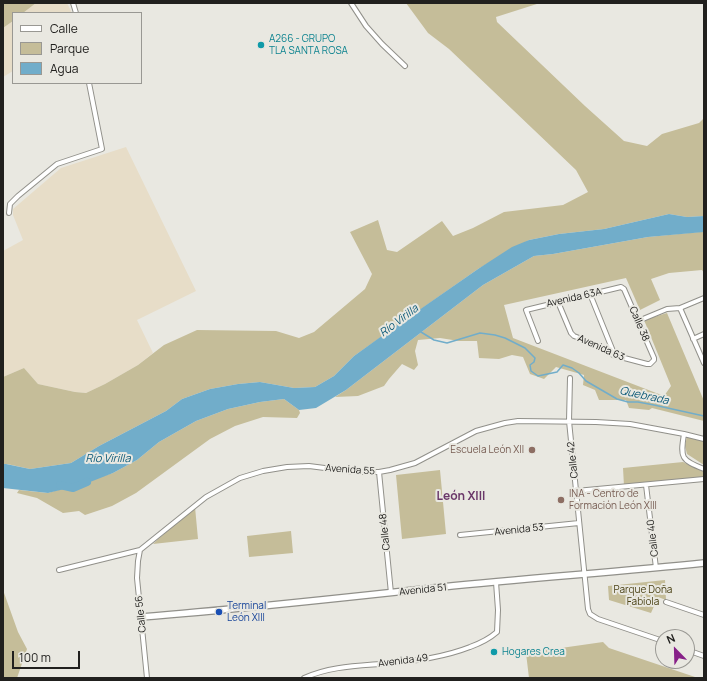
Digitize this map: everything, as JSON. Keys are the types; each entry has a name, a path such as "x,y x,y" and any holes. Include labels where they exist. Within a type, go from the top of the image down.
{"street":[{"path":"351,3 366,26 405,66"},
{"path":"9,213 10,204 57,164 102,149 89,84"},
{"name":"Avenida 63A","path":"538,341 525,311 526,310 590,294 622,288"},
{"name":"Calle 38","path":"622,288 624,289 654,360"},
{"path":"590,294 615,356"},
{"path":"638,321 667,309 680,308 704,298"},
{"name":"Avenida 63","path":"558,302 571,333 574,336 592,343 615,356 647,364 654,360"},
{"path":"680,308 704,363"},
{"path":"693,339 704,334"},
{"name":"Calle 42","path":"570,378 569,421 587,605 590,614 598,619 655,638"},
{"name":"Avenida 55","path":"59,570 140,550 206,496 240,478 263,471 287,467 309,466 356,472 379,472 415,463 434,454 464,436 488,427 518,421 569,421 630,424 704,439"},
{"path":"684,434 682,448 686,461 704,469"},
{"name":"Calle 48","path":"379,472 391,593"},
{"path":"576,490 704,479"},
{"name":"Calle 40","path":"646,485 656,568"},
{"name":"Avenida 53","path":"460,535 579,523"},
{"name":"Calle 56","path":"140,550 137,578 147,678"},
{"name":"Avenida 51","path":"141,617 253,608 496,582 704,563"},
{"name":"Avenida 49","path":"304,678 335,669 398,663 448,655 489,639 497,632 498,610 496,582"},
{"path":"666,602 704,615"}],"shaded area":[{"path":"36,3 67,3 72,12 24,12"},
{"path":"12,22 12,72 3,77 3,28"},
{"path":"126,147 196,291 137,320 153,353 138,365 86,393 38,384 24,368 3,377 3,251 23,240 13,215 13,209 61,168"}],"green space":[{"path":"3,3 36,3 24,12 12,12 12,22 3,28"},
{"path":"406,3 540,3 496,17 497,22 624,141 647,146 662,134 699,123 704,118 704,216 687,217 669,214 604,229 559,234 529,240 478,269 354,356 334,376 315,387 294,388 260,382 210,389 182,399 166,411 99,446 71,463 30,469 3,464 3,377 24,368 38,384 86,393 138,365 164,345 197,330 276,331 299,338 314,332 365,289 372,274 350,232 378,220 387,250 397,252 442,221 453,236 473,228 504,212 563,205 588,192 576,170 449,49 428,33"},
{"path":"704,232 704,273 702,270 669,273 651,279 660,300 640,310 626,278 504,305 513,338 664,396 671,386 644,320 667,313 704,401 704,421 652,408 649,410 629,408 626,400 599,400 595,390 583,385 584,375 556,367 544,379 530,374 523,357 512,355 499,359 479,358 477,341 459,341 440,338 418,340 415,351 418,365 414,370 402,364 384,386 358,396 335,397 483,285 534,256 648,237"},
{"path":"284,399 299,410 300,413 297,418 263,417 235,426 210,439 136,493 112,506 85,515 79,511 63,513 37,498 17,493 19,490 48,493 113,473 137,460 159,442 196,421 228,409 260,402"},
{"path":"687,436 704,441 704,465 687,454 685,446"},
{"path":"683,462 704,472 704,478 624,486 623,468"},
{"path":"440,470 446,534 402,539 396,475"},
{"path":"195,507 198,539 153,544 156,541"},
{"path":"291,531 293,553 249,557 247,536"},
{"name":"Parque Doña Fabiola","path":"665,580 666,600 658,597 651,613 609,600 608,586"},
{"path":"3,590 18,632 27,649 17,678 3,678"},
{"path":"603,642 609,648 655,664 655,669 671,669 698,678 529,678 526,653"}],"water":[{"name":"Río Virilla","path":"669,214 687,217 704,216 704,232 648,237 534,256 483,285 346,390 316,408 299,410 284,399 260,402 228,409 196,421 159,442 137,460 113,473 85,484 48,493 3,488 3,464 30,469 71,463 99,446 166,411 182,399 210,389 260,382 294,388 315,387 334,376 354,356 478,269 512,247 529,240 559,234 604,229"}],"waterway":[{"name":"Quebrada","path":"421,332 434,340 447,343 480,333 495,335 505,338 525,348 535,358 534,362 530,365 531,371 538,376 557,372 563,365 572,368 586,381 617,399 628,402 654,405 704,416"},
{"name":"Río Virilla","path":"60,485 73,488 87,482"}],"place":[{"name":"A266 - GRUPO TLA SANTA ROSA","path":"261,45"},
{"name":"Escuela León XII","path":"532,450"},
{"name":"INA - Centro de Formación León XIII","path":"561,500"},
{"name":"Terminal León XIII","path":"219,612"},
{"name":"Hogares Crea","path":"494,652"}],"district":[{"name":"León XIII","path":"461,497"}]}
